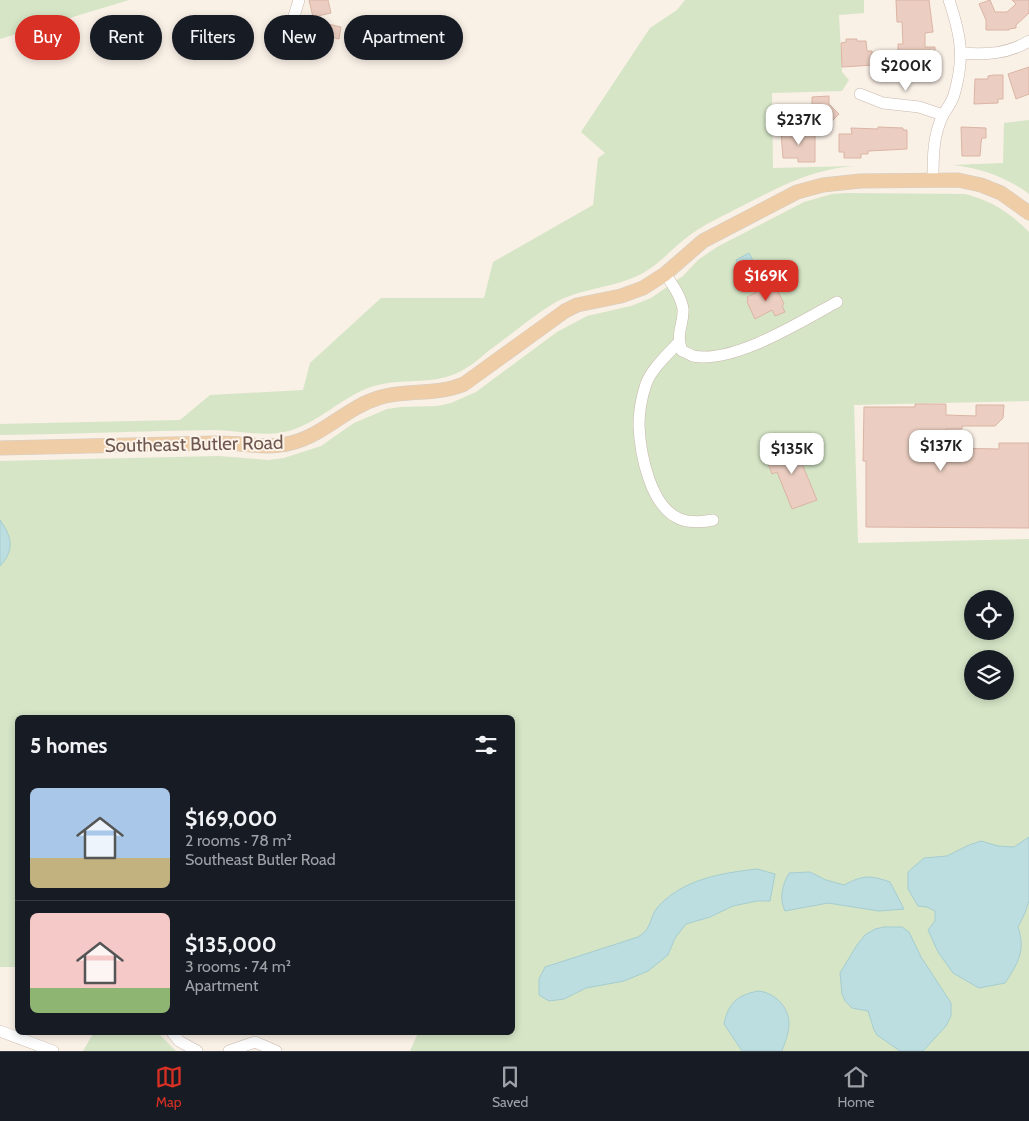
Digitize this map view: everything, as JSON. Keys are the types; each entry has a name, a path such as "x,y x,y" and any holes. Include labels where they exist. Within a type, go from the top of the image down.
{"main road":[{"name":"Southeast Butler Road","path":"0,448 213,442 266,447 292,443 319,433 354,408 378,398 402,393 444,391 464,384 565,311 642,288 665,274 703,241 780,200 804,190 838,182 958,180 981,184 1009,197 1029,213"}],"street":[{"path":"294,15 299,0"},
{"path":"933,179 934,148 943,115 954,96 961,53 960,37 949,0"},
{"path":"961,53 989,54 1004,52 1029,41"},
{"path":"860,94 884,103 919,107 943,115"},
{"path":"665,274 679,296 683,307 678,342 682,351 693,356 723,354 761,343 838,302"},
{"path":"678,342 647,382 641,404 639,424 643,453 652,487 659,501 669,512 680,519 692,522 713,520"},
{"path":"0,1031 15,1034"},
{"path":"18,1035 53,1051"},
{"path":"174,1035 179,1041 197,1051"},
{"path":"229,1051 255,1042 276,1051"}],"green space":[{"path":"0,0 129,0 79,15 15,15 15,34 0,39"},
{"path":"685,0 864,0 864,13 839,15 842,72 849,80 842,91 772,93 773,168 856,166 825,171 797,180 716,219 690,235 656,265 643,273 620,282 562,299 551,305 473,364 457,373 437,379 395,382 374,386 351,396 308,423 284,432 258,434 214,430 0,435 0,424 180,420 210,395 303,390 310,363 381,298 484,298 493,262 593,205 598,158 605,153 581,132 650,28 677,10"},
{"path":"1029,120 1029,194 993,174 953,165 1003,163 1004,123"},
{"path":"846,193 965,194 1000,208 1029,232 1029,401 854,405 858,543 1029,539 1029,1051 410,1051 417,1035 515,1035 515,715 15,715 15,967 0,967 0,461 219,456 268,460 284,458 321,446 354,423 387,409 437,406 451,403 476,392 557,332 587,316 631,306 651,298 683,276 698,260 717,247 804,202 832,194"},
{"path":"92,1035 160,1035 176,1051 83,1051"}],"water":[{"path":"749,253 762,278 746,286 744,281 746,279 736,260"},
{"path":"0,520 7,532 10,549 0,566"},
{"path":"1029,837 1029,901 1018,927 1021,950 1017,963 1005,983 979,988 953,973 938,952 928,930 935,921 935,911 927,907 918,906 908,889 908,872 924,858 947,856 981,841 998,846 1014,847"},
{"path":"757,869 775,874 770,901 757,901 733,906 710,917 686,924 675,938 668,955 648,971 624,981 586,988 564,999 549,1001 539,995 539,979 545,967 638,937 647,929 657,908 678,890 717,875"},
{"path":"810,872 826,880 844,885 856,879 867,877 890,882 904,909 879,911 828,903 785,911 782,892 789,873"},
{"path":"902,927 909,932 921,957 951,1003 951,1016 946,1026 923,1051 900,1051 877,1035 868,1011 852,1008 845,1001 842,994 840,973 857,945 865,935 875,929"},
{"path":"758,991 775,997 786,1011 789,1027 782,1051 742,1051 724,1024 728,1011 735,1001 745,995"}],"building":[{"path":"309,0 328,0 331,13 313,15"},
{"path":"896,0 929,0 933,32 925,33 925,47 935,47 935,64 930,64 931,80 908,82 908,62 898,62 898,44 903,44 902,22 897,22"},
{"path":"990,0 995,12 1007,12 1016,4 1012,0 1029,0 1029,13 1016,25 1016,28 1009,30 986,30 986,20 979,4"},
{"path":"334,25 341,27 339,39 334,38"},
{"path":"846,39 866,41 867,51 872,51 873,65 842,67 841,43 846,42"},
{"path":"1029,67 1029,94 1016,99 1008,74"},
{"path":"1003,75 1003,99 998,99 998,103 974,104 975,79 988,79 988,76"},
{"path":"829,96 829,104 839,114 832,121 814,121 812,97"},
{"path":"878,127 903,128 903,130 907,130 907,149 868,151 868,154 861,154 861,158 844,158 844,152 839,152 839,134 852,134 851,128 878,129"},
{"path":"961,127 986,128 986,138 982,138 980,156 962,156"},
{"path":"815,131 815,162 798,162 798,158 783,158 781,132"},
{"path":"774,283 784,304 782,306 785,312 775,316 772,310 755,319 747,302 747,297"},
{"path":"915,404 946,404 946,415 976,416 976,405 1004,405 1003,418 995,426 962,426 962,429 946,429 946,448 999,449 999,443 1029,443 1029,528 866,527 866,461 863,461 864,407 915,407"},
{"path":"797,443 803,458 800,459 817,500 792,509 777,472 772,474 765,455"}]}
